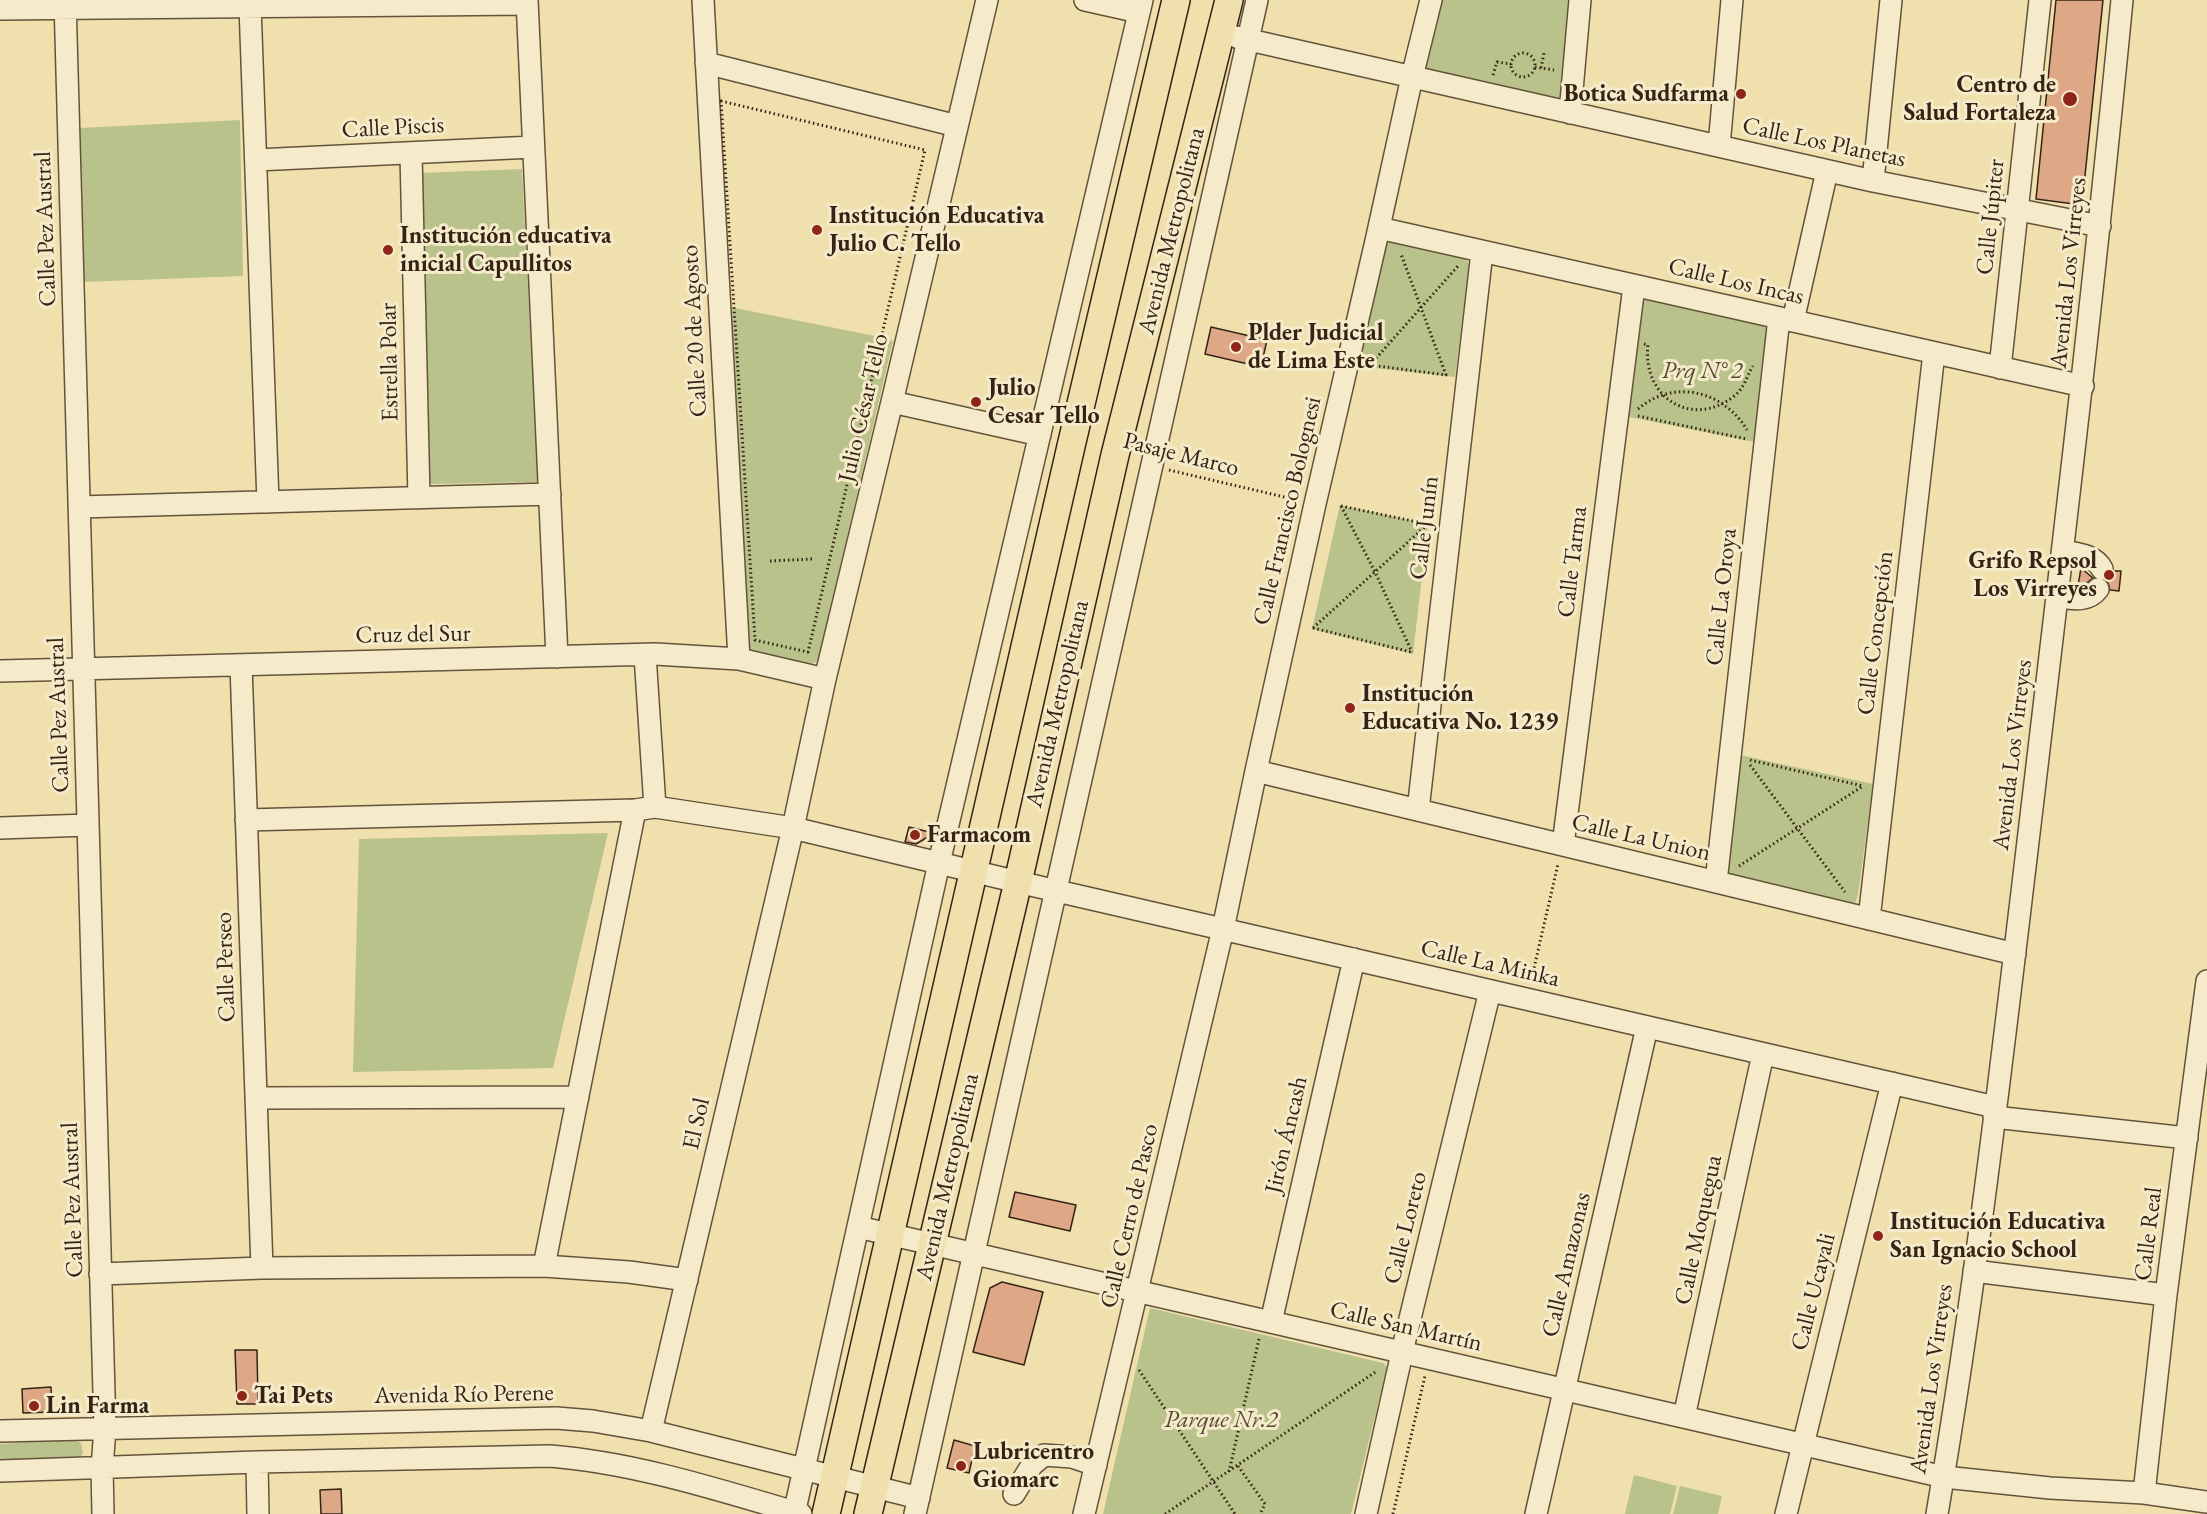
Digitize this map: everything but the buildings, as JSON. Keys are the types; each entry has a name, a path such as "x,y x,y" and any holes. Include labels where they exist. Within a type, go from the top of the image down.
{"main road":[{"name":"Avenida Metropolitana","path":"826,1514 972,872 1176,0"},
{"name":"Avenida Metropolitana","path":"871,1501 1018,882 1115,455 1235,37 1229,0"}],"street":[{"name":"Calle 20 de Agosto","path":"703,0 738,659"},
{"name":"Julio César Tello","path":"793,828 825,679 987,0"},
{"path":"0,1471 517,1455 582,1459 642,1470 796,1513 803,1470 939,863 1140,6 1085,0"},
{"name":"Avenida Metropolitana","path":"917,1506 1152,465 1235,37 1257,0"},
{"name":"Calle Francisco Bolognesi","path":"1223,930 1315,504 1431,0"},
{"path":"1570,113 1580,0"},
{"path":"1719,146 1732,0"},
{"path":"1873,181 1891,0"},
{"name":"Calle Júpiter","path":"2000,368 2040,0"},
{"name":"Avenida Los Virreyes","path":"1937,1514 1974,1271 2015,954 2100,226 2122,0"},
{"path":"0,9 65,3 250,6 527,2 557,657"},
{"name":"Calle Pez Austral","path":"65,3 105,1428 102,1468 103,1514"},
{"path":"250,6 268,502"},
{"name":"Calle Los Planetas","path":"1235,37 1827,171 2100,226"},
{"path":"706,63 957,126"},
{"name":"Calle Piscis","path":"256,160 533,147"},
{"name":"Estrella Polar","path":"411,154 418,498"},
{"name":"Calle La Oroya","path":"1724,876 1786,320 1827,171"},
{"name":"Calle Los Incas","path":"1379,228 2082,386"},
{"name":"Calle Junín","path":"1418,810 1482,252"},
{"name":"Calle Tarma","path":"1563,845 1634,286"},
{"name":"Calle Concepción","path":"1869,919 1934,353"},
{"path":"892,402 1040,435"},
{"path":"79,507 550,494"},
{"path":"2057,597 2086,598 2094,594 2100,579 2098,562 2063,551"},
{"path":"544,1266 578,1097 645,808 645,655"},
{"name":"Cruz del Sur","path":"0,670 645,655 738,659 825,679"},
{"name":"Calle Perseo","path":"241,665 262,1268"},
{"name":"Calle La Union","path":"1256,771 1563,845 1724,876 1869,919 2015,954"},
{"name":"Calle La Minka","path":"246,820 645,808 793,828 972,872 1892,1083 1995,1112 2187,1138"},
{"path":"0,828 88,825"},
{"name":"El Sol","path":"651,1431 793,828"},
{"name":"Calle Cerro de Pasco","path":"1084,1514 1223,930"},
{"name":"Jirón Áncash","path":"1265,1330 1353,959"},
{"name":"Calle Real","path":"2144,1493 2166,1295 2207,981"},
{"name":"Calle Loreto","path":"1366,1514 1402,1352 1490,991"},
{"name":"Calle Amazonas","path":"1536,1514 1647,1027"},
{"name":"Calle Moquegua","path":"1684,1417 1763,1053"},
{"name":"Calle Ucayali","path":"1786,1514 1892,1083"},
{"path":"256,1098 578,1097"},
{"name":"Calle San Martín","path":"858,1227 1138,1291 1265,1330 1402,1352 1944,1477 2050,1488 2144,1493 2207,1502"},
{"path":"100,1274 262,1268 544,1266 629,1272 687,1280"},
{"path":"1974,1271 2166,1295"},
{"name":"Avenida Río Perene","path":"0,1431 556,1418 593,1421 651,1431 835,1478 871,1501 917,1506"},
{"path":"1014,1494 1032,1465 1044,1455 1072,1457 1096,1465"},
{"path":"257,1462 258,1514"}],"path":[{"path":"1527,53 1532,56 1535,67 1530,75 1521,77 1516,75 1511,64 1516,54 1527,53"},
{"path":"1541,68 1544,53"},
{"path":"1491,81 1497,62 1511,64"},
{"path":"1535,67 1555,71"},
{"path":"721,101 925,150 808,652 755,640"},
{"path":"1398,246 1421,308 1446,375 1370,365 1421,308 1459,265"},
{"path":"1640,342 1648,345 1648,370 1662,394 1685,409 1707,409 1735,396 1745,386 1752,367 1759,364"},
{"path":"1688,391 1706,395 1723,403 1740,419 1751,440 1632,415 1641,406 1662,394 1688,391"},
{"name":"Pasaje Marco","path":"1152,465 1315,504"},
{"path":"1375,572 1313,628 1412,652 1375,572 1341,506 1428,524 1375,572"},
{"path":"770,561 812,559"},
{"path":"1724,876 1797,828 1863,786 1745,759 1797,828 1850,897"},
{"path":"1527,999 1563,845"},
{"path":"1228,1473 1265,1330"},
{"path":"1165,1514 1381,1369"},
{"path":"1139,1370 1235,1514"},
{"path":"1392,1514 1425,1376"},
{"path":"1238,1466 1265,1504 1260,1514"}],"green space":[{"path":"1440,0 1570,0 1561,101 1423,69"},
{"path":"240,120 243,276 83,282 80,128"},
{"path":"522,169 538,482 429,484 421,173"},
{"path":"1390,237 1464,256 1469,264 1455,377 1357,366 1384,241"},
{"name":"Prq N° 2","path":"1640,297 1771,326 1759,443 1625,416"},
{"path":"735,308 893,341 818,661 807,666 750,654 739,641 726,311"},
{"path":"1340,505 1428,524 1413,654 1312,629"},
{"path":"1740,755 1873,784 1855,903 1732,879 1725,872"},
{"path":"608,833 553,1068 353,1072 359,839"},
{"name":"Parque Nr.2","path":"1150,1308 1383,1363 1387,1367 1351,1514 1103,1514"},
{"path":"73,1439 81,1443 83,1453 79,1459 0,1463 0,1444"},
{"path":"1634,1475 1677,1486 1670,1514 1625,1514"},
{"path":"1680,1486 1722,1496 1718,1514 1673,1514"}],"place":[{"name":"Botica Sudfarma","path":"1741,94"},
{"name":"Centro de Salud Fortaleza","path":"2070,99"},
{"name":"Institución Educativa Julio C. Tello","path":"817,230"},
{"name":"Institución educativa inicial Capullitos","path":"388,250"},
{"name":"Plder Judicial de Lima Este","path":"1236,347"},
{"name":"Julio Cesar Tello","path":"976,402"},
{"name":"Grifo Repsol Los Virreyes","path":"2109,575"},
{"name":"Institución Educativa No. 1239","path":"1350,708"},
{"name":"Farmacom","path":"915,835"},
{"name":"Institución Educativa San Ignacio School","path":"1878,1236"},
{"name":"Tai Pets","path":"242,1396"},
{"name":"Lin Farma","path":"34,1406"},
{"name":"Lubricentro Giomarc","path":"961,1466"}]}
